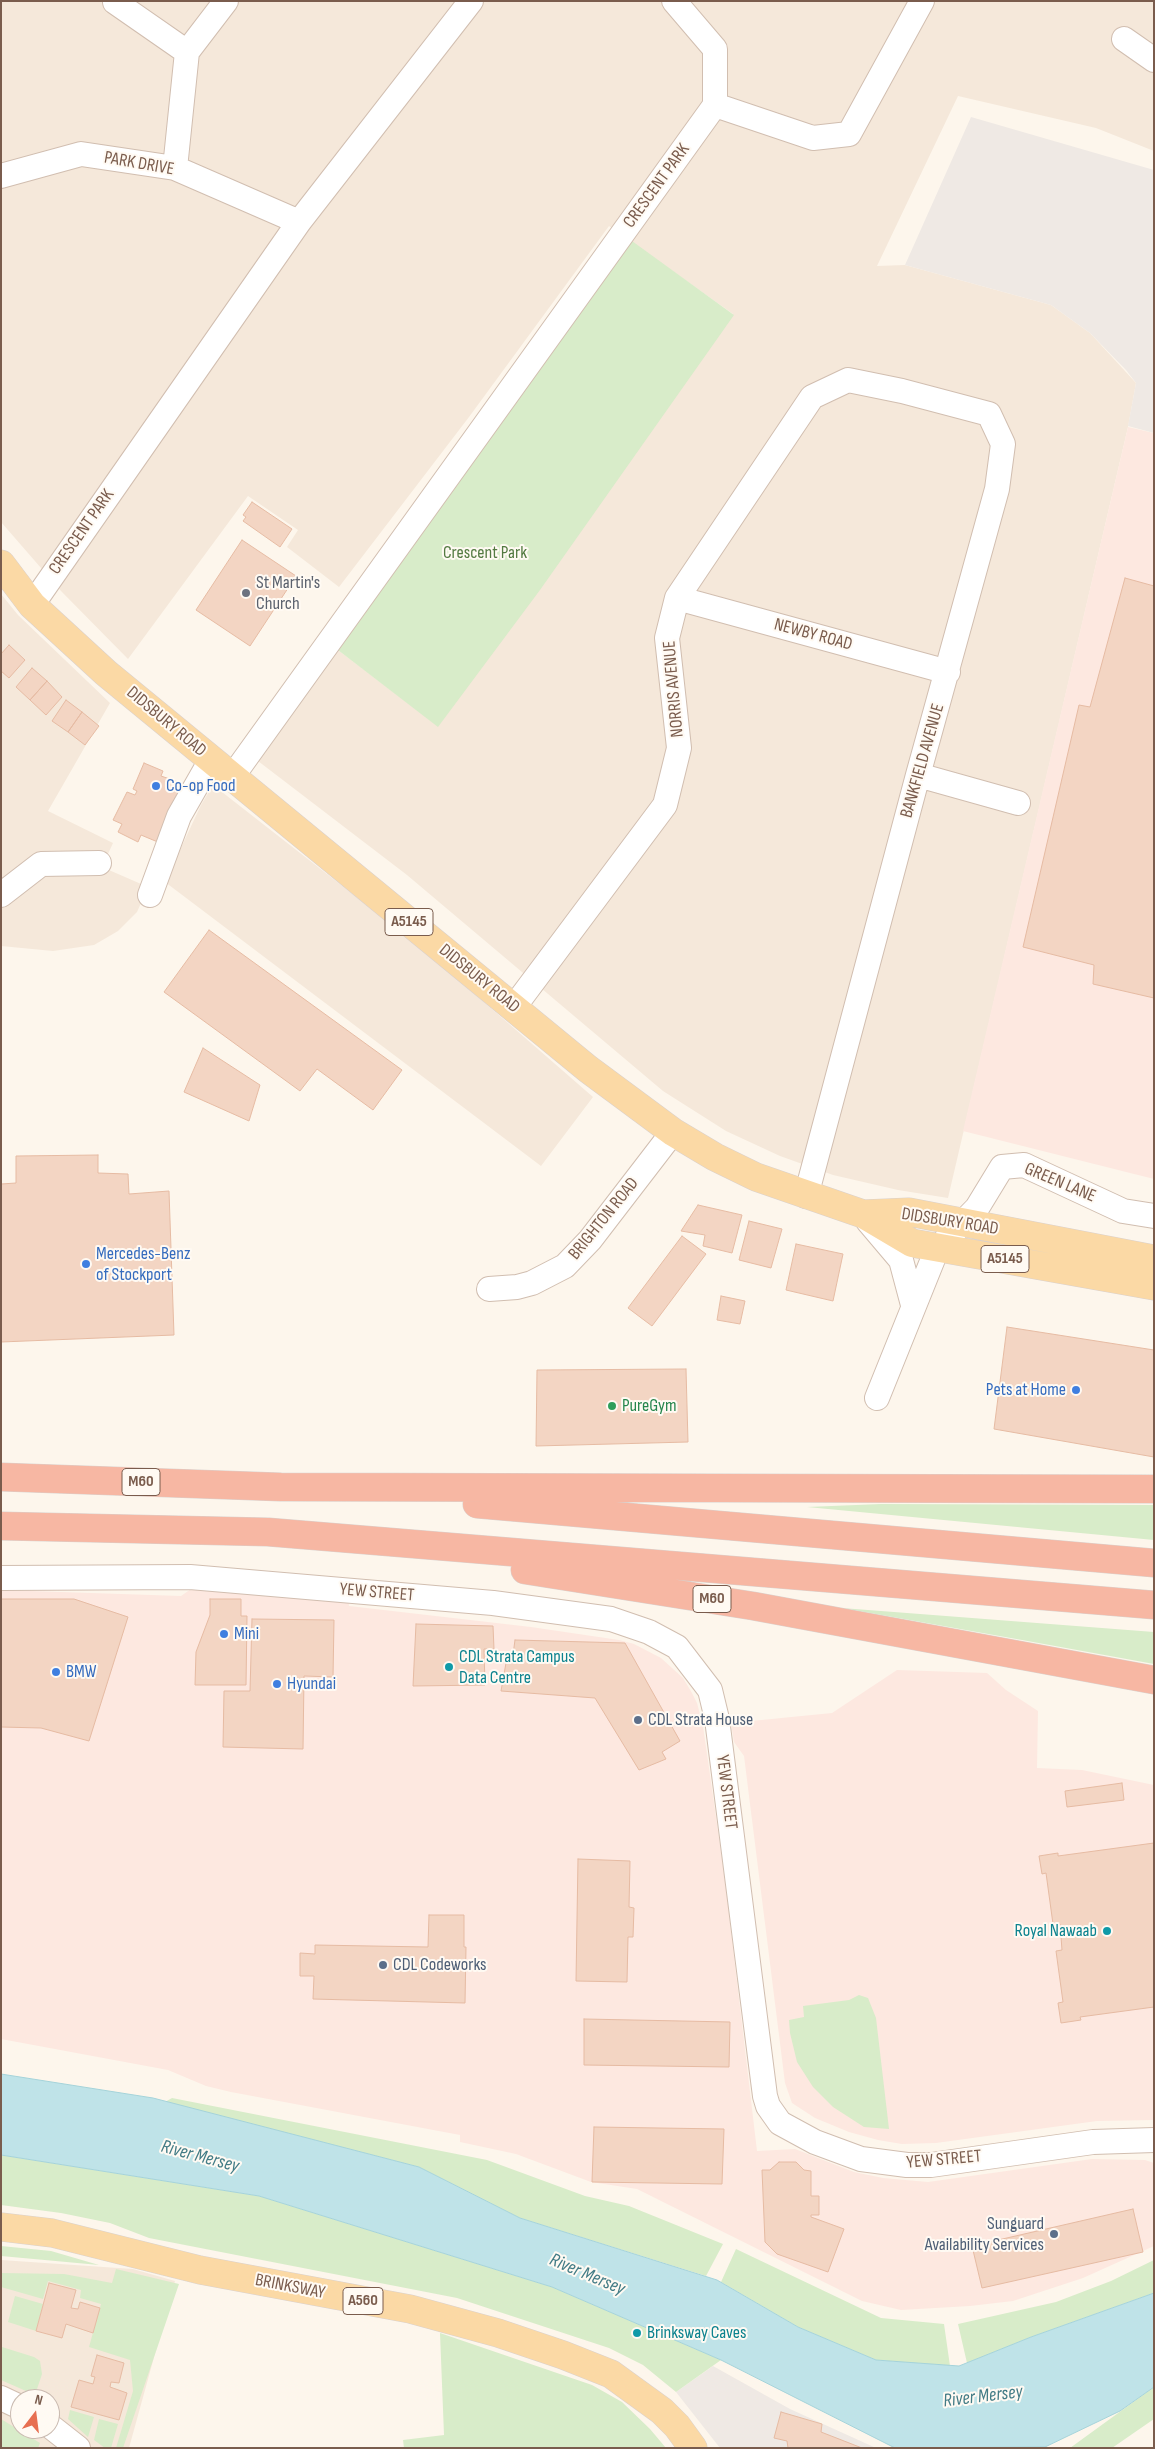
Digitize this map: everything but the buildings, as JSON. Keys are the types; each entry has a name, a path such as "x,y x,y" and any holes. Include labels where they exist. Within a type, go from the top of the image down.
{"highway":[{"name":"M60","path":"1,1477 281,1487 909,1490 1154,1488"},
{"name":"M60","path":"281,1487 1154,1563"},
{"name":"M60","path":"1,1526 268,1532 1154,1605"},
{"name":"M60","path":"268,1532 753,1606 1154,1680"}],"main road":[{"name":"DIDSBURY ROAD","path":"1,564 32,605 106,673 588,1069 673,1132 715,1157 756,1177 806,1196 863,1214 912,1243 937,1249 1154,1286"},
{"name":"DIDSBURY ROAD","path":"863,1214 909,1212 1154,1259"},
{"name":"BRINKSWAY","path":"1,2227 52,2233 200,2270 410,2309 498,2333 611,2374 662,2411 693,2448"}],"street":[{"path":"174,168 187,52 226,1"},
{"name":"CRESCENT PARK","path":"32,605 299,222 471,1"},
{"path":"674,1 715,49 715,105 813,138 849,134 922,1"},
{"path":"115,2 187,52"},
{"path":"1124,38 1154,60"},
{"name":"CRESCENT PARK","path":"232,777 715,105"},
{"name":"PARK DRIVE","path":"1,176 80,154 174,168 299,222"},
{"name":"NORRIS AVENUE","path":"514,1007 664,805 679,748 667,638 677,598 812,396 848,380 902,391"},
{"name":"BANKFIELD AVENUE","path":"806,1196 918,775 997,489 1003,444 989,414 902,391"},
{"name":"NEWBY ROAD","path":"677,598 948,672"},
{"path":"150,895 180,816 211,760"},
{"path":"918,775 1018,803"},
{"path":"1,895 41,864 98,863"},
{"name":"BRIGHTON ROAD","path":"490,1289 517,1287 532,1283 556,1272 572,1260 590,1240 673,1132"},
{"name":"GREEN LANE","path":"937,1249 977,1208 1002,1167 1014,1164 1024,1165 1123,1211 1154,1216"},
{"path":"863,1214 901,1260 913,1306"},
{"path":"877,1398 937,1249"},
{"name":"YEW STREET","path":"1,1578 190,1577 493,1603 610,1619 649,1632 677,1647 710,1690 716,1719 765,2096 768,2106 780,2123 815,2142 861,2159 907,2165 931,2165 1093,2142 1142,2142 1154,2140"},
{"path":"60,2434 78,2448"}],"shaded area":[{"path":"1,1 1154,1 1154,151 1096,128 958,96 877,266 905,265 1051,305 1090,333 1136,383 1128,427 948,1198 898,1190 833,1175 780,1156 726,1131 663,1091 407,875 258,761 334,647 438,726 733,314 609,226 469,417 339,587 287,547 298,530 248,496 128,659 61,591 1,522"},
{"path":"971,117 1154,170 1154,433 1128,426 1136,383 1126,370 1090,333 1051,305 905,265"},
{"path":"1128,427 1154,433 1154,1179 963,1131"},
{"path":"1,594 18,615 110,703 48,811 113,843 102,867 148,887 137,912 118,931 94,945 53,951 1,946"},
{"path":"213,785 423,949 593,1097 541,1166 165,882 201,805"},
{"path":"191,1589 348,1597 349,1606 531,1627 619,1640 634,1644 661,1658 683,1678 697,1703 703,1726 725,1880 757,2151 795,2149 854,2172 883,2178 928,2182 1092,2159 1145,2160 1154,2163 1154,2246 1083,2278 1013,2301 970,2306 901,2310 862,2301 637,2189 591,2182 516,2154 460,2142 460,2135 231,2092 206,2086 168,2070 1,2039 1,1590 181,1596"},
{"path":"897,1670 987,1673 1006,1690 1038,1711 1037,1768 1082,1770 1154,1785 1153,2120 1097,2121 936,2143 902,2144 849,2132 815,2118 792,2103 785,2083 744,1756 734,1742 731,1723 832,1713"},
{"path":"1,2260 133,2269 175,2281 129,2448 1,2448"},
{"path":"713,2366 790,2409 876,2448 720,2448 676,2392"}],"green space":[{"name":"Crescent Park","path":"632,241 734,315 540,590 438,727 334,647"},
{"path":"881,1504 1154,1505 1154,1540 807,1507"},
{"path":"842,1608 1154,1632 1154,1664 1022,1640"},
{"path":"859,1995 868,1998 876,2018 889,2129 864,2127 833,2107 813,2087 797,2062 790,2033 789,2020 804,2017 803,2006 849,2000"},
{"path":"172,2098 487,2160 585,2196 629,2206 723,2244 706,2276 520,2218 419,2167 165,2102"},
{"path":"1,2155 259,2196 552,2287 721,2360 676,2392 643,2365 609,2348 457,2298 149,2238 110,2223 61,2213 1,2205"},
{"path":"1,2246 51,2251 99,2265 1,2256"},
{"path":"736,2249 881,2318 944,2324 950,2366 876,2360 798,2327 721,2282"},
{"path":"1154,2260 1154,2293 1031,2337 967,2363 958,2324 1056,2302 1111,2281"},
{"path":"116,2269 179,2284 123,2448 116,2448 133,2391 130,2360 89,2347 101,2304 80,2298 81,2290 48,2281 43,2299 1,2287 1,2273 64,2274 112,2283"},
{"path":"15,2296 43,2304 36,2331 8,2322"},
{"path":"440,2333 592,2385 622,2402 650,2429 666,2448 404,2448 403,2440 444,2435"},
{"path":"2,2347 34,2357 40,2361 42,2374 37,2389 21,2389 1,2380"},
{"path":"1154,2387 1154,2419 1112,2448 1070,2448"},
{"path":"70,2410 94,2417 88,2437 68,2419"},
{"path":"1,2419 10,2425 10,2439 34,2439 40,2443 38,2448 1,2448"},
{"path":"99,2419 118,2424 111,2448 105,2448 94,2440"}],"water":[{"name":"River Mersey","path":"1,2074 153,2098 419,2167 520,2218 717,2280 798,2327 876,2360 959,2366 1031,2337 1154,2293 1154,2387 1120,2411 1045,2447 895,2448 721,2360 552,2287 259,2196 1,2155"}],"place":[{"name":"St Martin's Church","path":"246,593"},
{"name":"Co-op Food","path":"156,786"},
{"name":"Mercedes-Benz of Stockport","path":"86,1264"},
{"name":"Pets at Home","path":"1076,1390"},
{"name":"PureGym","path":"612,1406"},
{"name":"Mini","path":"224,1634"},
{"name":"CDL Strata Campus Data Centre","path":"449,1667"},
{"name":"BMW","path":"56,1672"},
{"name":"Hyundai","path":"277,1684"},
{"name":"CDL Strata House","path":"638,1720"},
{"name":"Royal Nawaab","path":"1107,1931"},
{"name":"CDL Codeworks","path":"383,1965"},
{"name":"Sunguard Availability Services","path":"1054,2234"},
{"name":"Brinksway Caves","path":"637,2333"}]}
